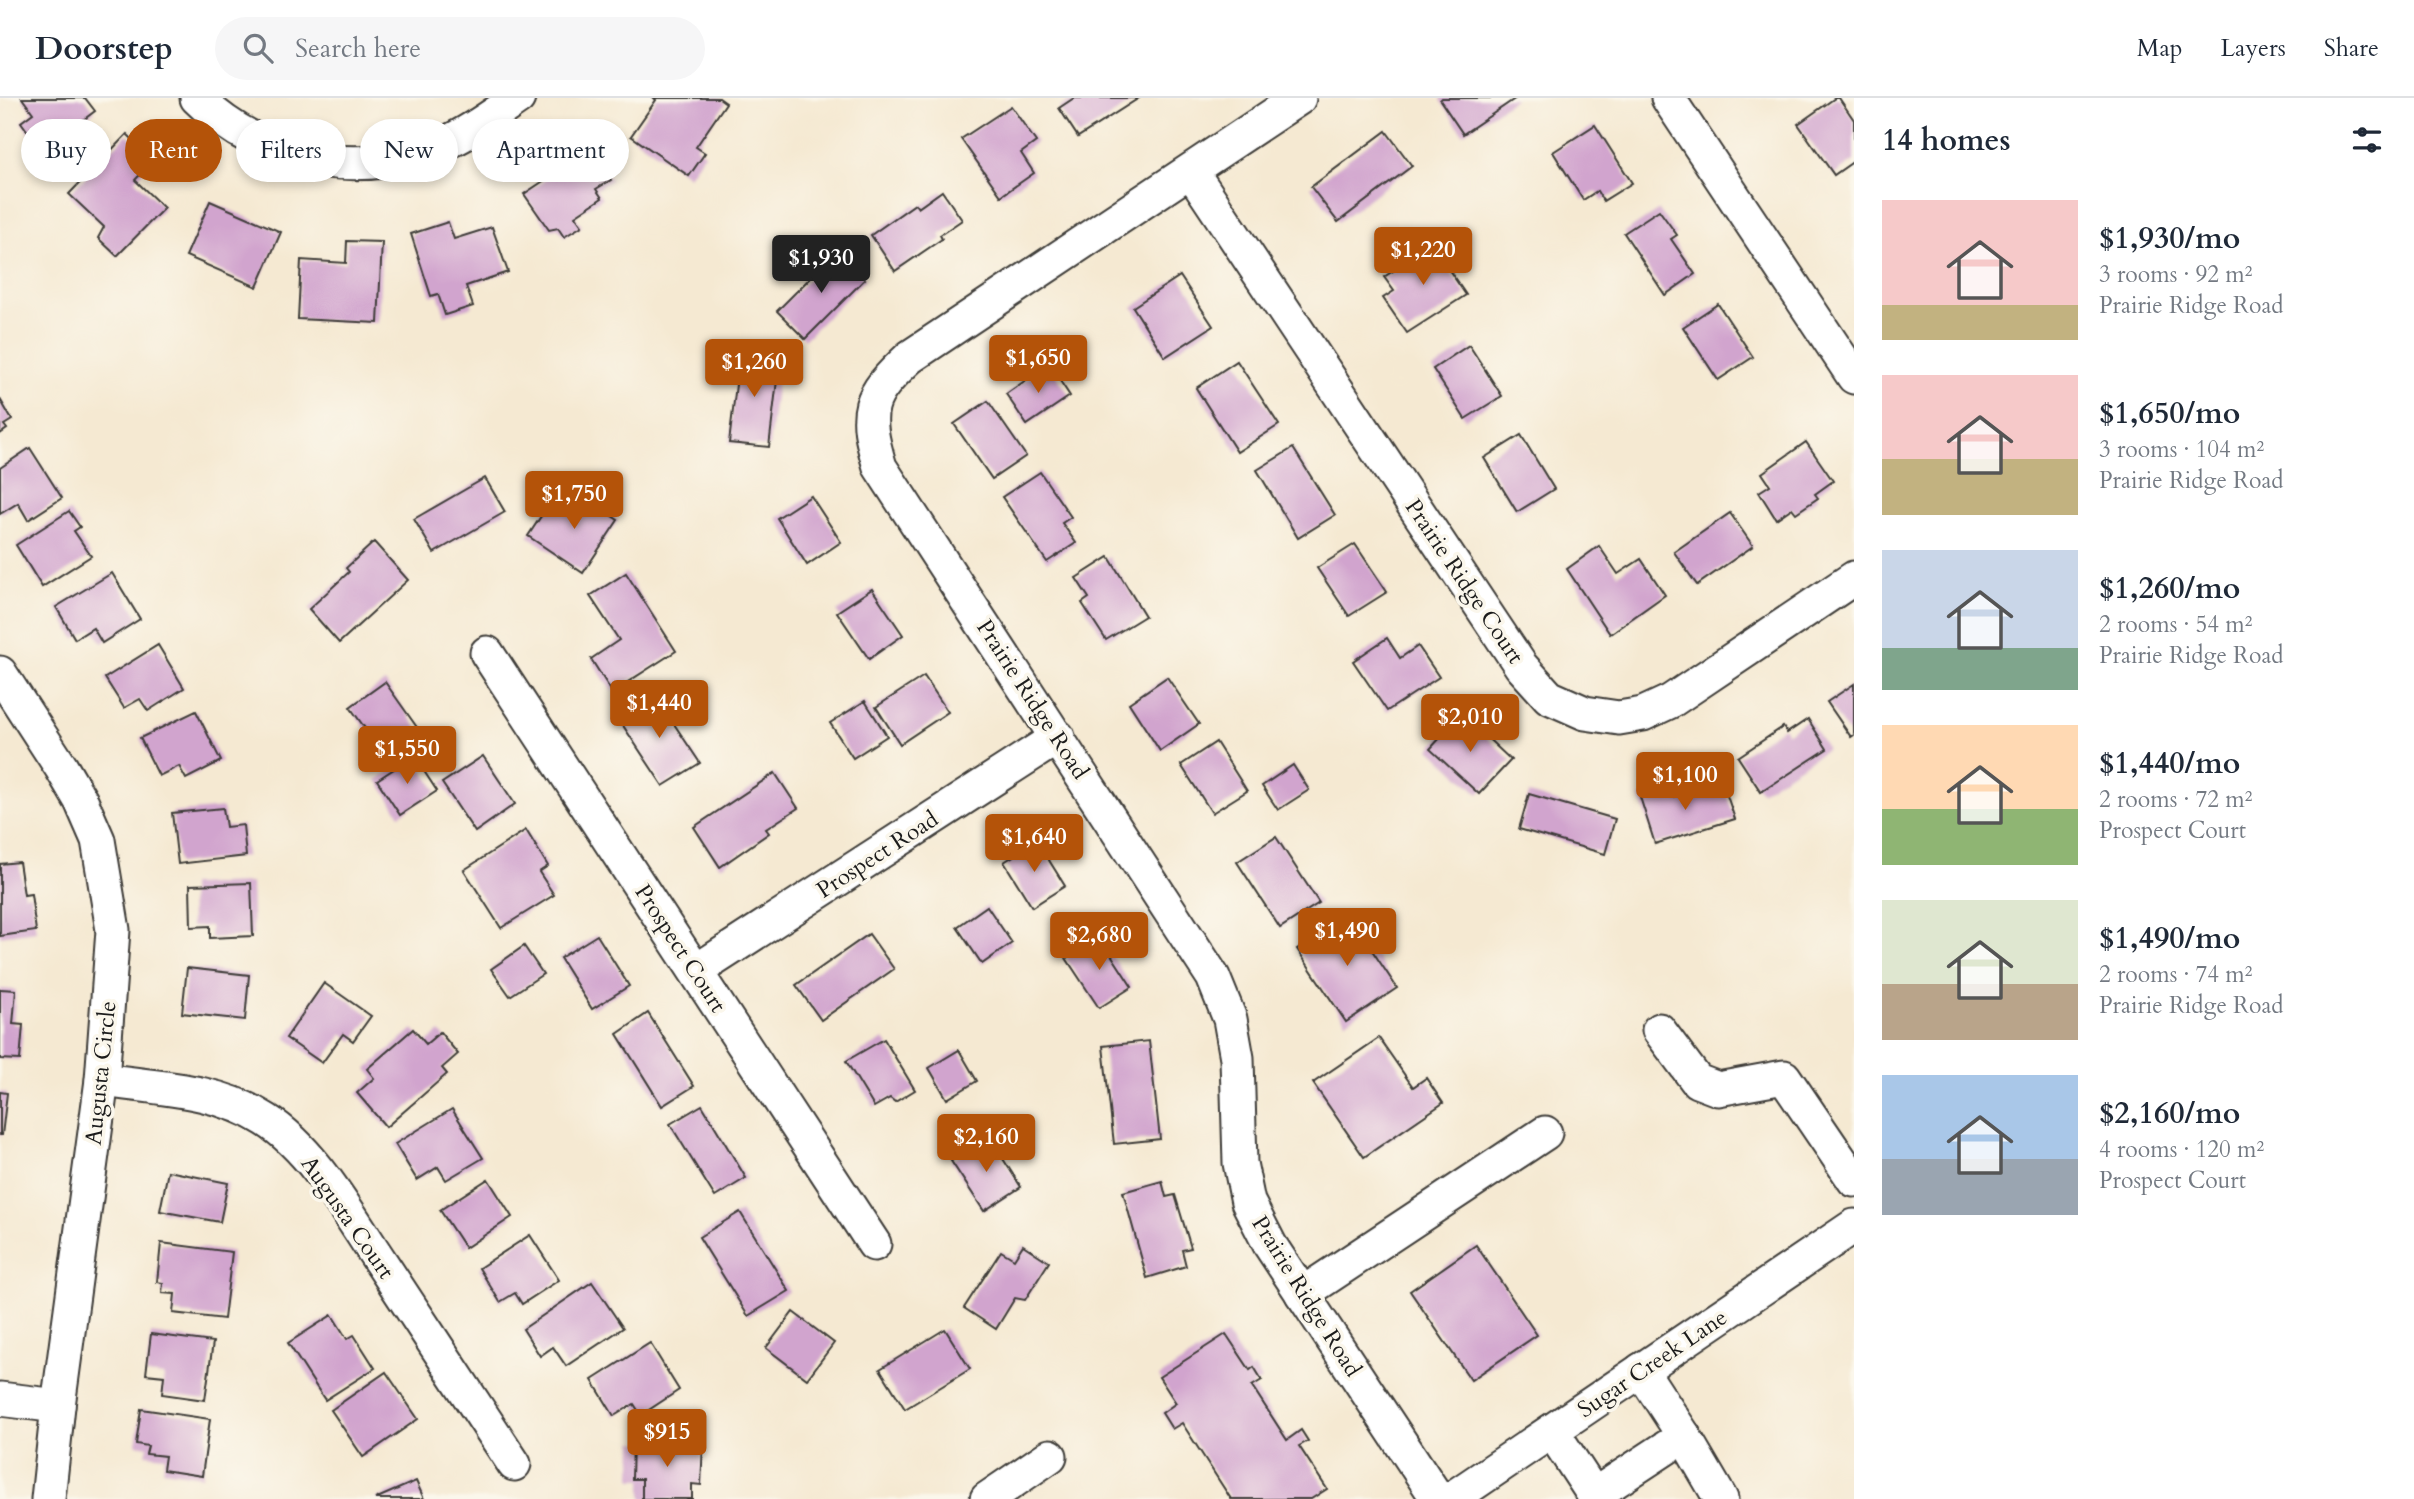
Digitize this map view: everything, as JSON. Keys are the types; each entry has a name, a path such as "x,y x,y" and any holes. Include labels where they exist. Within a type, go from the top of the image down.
{"street":[{"path":"197,98 243,134 283,152 320,161 364,163 408,157 450,141 518,98"},
{"name":"Prairie Ridge Road","path":"1299,98 910,356 887,378 872,403 869,432 880,467 1213,976 1230,1018 1237,1058 1240,1163 1248,1202 1270,1245 1438,1499"},
{"path":"1668,98 1854,377"},
{"name":"Prairie Ridge Court","path":"1191,171 1521,666 1549,697 1585,713 1619,718 1643,714 1671,701 1854,578"},
{"name":"Prospect Court","path":"487,653 874,1244"},
{"name":"Augusta Circle","path":"0,673 81,801 98,840 113,930 103,1080 58,1406 48,1499"},
{"name":"Prospect Road","path":"696,971 1058,737"},
{"path":"1659,1030 1698,1082 1718,1089 1784,1077 1854,1180"},
{"name":"Augusta Court","path":"103,1080 202,1094 230,1101 267,1120 302,1150 338,1198 514,1464"},
{"path":"1302,1294 1545,1133"},
{"name":"Sugar Creek Lane","path":"1451,1499 1854,1226"},
{"path":"1641,1370 1721,1499"},
{"path":"0,1399 58,1406"},
{"path":"1552,1431 1595,1497 1684,1436"},
{"path":"987,1499 1050,1457"}],"building":[{"path":"22,98 85,98 95,111 84,119 25,119 33,113"},
{"path":"654,98 719,98 726,103 696,147 705,153 689,176 631,136 656,100"},
{"path":"1074,98 1139,98 1078,137 1059,108"},
{"path":"1516,98 1463,134 1440,100"},
{"path":"1835,98 1839,98 1854,120 1854,161 1834,175 1798,124"},
{"path":"1011,106 1036,142 1021,153 1034,173 1001,196 961,139"},
{"path":"1595,125 1632,183 1603,201 1597,191 1583,200 1553,152"},
{"path":"1386,131 1412,166 1338,222 1311,187"},
{"path":"125,136 125,182 137,182 164,208 117,256 98,238 104,227 69,194 81,182 111,182 111,151"},
{"path":"542,182 608,182 596,189 602,198 575,216 582,226 564,237 558,228 549,230 524,194"},
{"path":"942,191 962,220 940,235 942,239 895,271 871,235 915,204 918,208"},
{"path":"210,201 281,232 257,287 186,256"},
{"path":"1659,210 1677,235 1671,239 1695,274 1665,295 1624,233"},
{"path":"448,222 454,239 492,227 508,272 466,286 473,306 445,315 438,294 431,296 411,234"},
{"path":"1442,239 1456,261 1447,267 1466,295 1407,333 1383,298 1394,291 1384,277"},
{"path":"347,241 382,242 378,323 298,319 301,260 346,263"},
{"path":"837,251 865,279 805,339 777,311"},
{"path":"1180,276 1213,326 1165,357 1133,307"},
{"path":"1718,304 1753,357 1718,380 1683,327"},
{"path":"1469,345 1502,396 1465,419 1433,369"},
{"path":"740,351 780,355 769,447 729,443"},
{"path":"1237,361 1279,425 1237,452 1196,388"},
{"path":"1049,364 1070,396 1027,425 1006,394"},
{"path":"0,399 12,420 4,425 7,429 0,434"},
{"path":"988,401 1026,456 992,479 954,424"},
{"path":"1521,435 1554,489 1517,512 1484,458"},
{"path":"1806,442 1833,481 1815,494 1818,498 1796,513 1792,508 1776,519 1759,492 1770,485 1762,473"},
{"path":"30,448 62,498 28,520 18,503 0,514 0,468"},
{"path":"1293,448 1335,515 1298,538 1257,470"},
{"path":"1040,472 1071,517 1062,523 1076,543 1047,562 1002,497"},
{"path":"485,478 505,512 434,553 414,519"},
{"path":"582,496 618,520 583,573 528,536 553,498 572,511"},
{"path":"811,496 841,542 807,565 777,518"},
{"path":"69,511 80,527 74,531 91,556 42,587 16,545"},
{"path":"1730,513 1753,546 1697,585 1674,552"},
{"path":"374,542 408,580 339,643 309,609 349,572 346,568"},
{"path":"1355,544 1387,592 1349,616 1317,568"},
{"path":"1599,546 1618,574 1641,559 1665,595 1610,634 1567,569"},
{"path":"1109,557 1145,616 1106,640 1082,603 1089,598 1076,578"},
{"path":"112,573 140,619 102,643 93,628 75,639 56,607"},
{"path":"626,573 676,651 612,692 591,659 619,640 590,596"},
{"path":"872,589 903,635 869,659 837,612"},
{"path":"1387,638 1400,658 1418,646 1439,677 1387,711 1353,661"},
{"path":"158,645 184,688 148,711 140,699 124,708 105,678"},
{"path":"924,676 948,712 900,744 876,707"},
{"path":"1167,677 1199,724 1160,751 1129,703"},
{"path":"385,682 421,733 386,758 350,707"},
{"path":"1854,684 1854,735 1851,737 1827,702"},
{"path":"654,694 700,763 663,786 618,718"},
{"path":"865,701 887,736 853,758 830,723"},
{"path":"196,711 221,761 186,779 179,766 159,776 140,738"},
{"path":"1462,714 1511,760 1479,794 1430,749"},
{"path":"1808,719 1827,749 1761,792 1738,757 1783,727 1787,733"},
{"path":"1216,742 1247,791 1212,813 1181,765"},
{"path":"414,756 437,791 400,815 377,780"},
{"path":"483,756 515,804 475,832 442,783"},
{"path":"1293,765 1309,790 1278,810 1262,786"},
{"path":"775,773 798,808 766,829 769,833 720,867 694,827"},
{"path":"1669,787 1672,797 1701,788 1703,794 1724,787 1735,819 1655,844 1640,797"},
{"path":"1529,794 1615,819 1605,854 1519,829"},
{"path":"223,808 226,827 243,825 246,856 178,864 172,813"},
{"path":"526,830 548,866 539,872 554,895 501,928 464,870"},
{"path":"1276,837 1319,903 1280,928 1237,862"},
{"path":"1037,841 1065,886 1032,907 1004,862"},
{"path":"19,862 24,895 31,894 36,931 0,936 0,864"},
{"path":"251,883 253,936 210,938 210,926 191,927 190,885"},
{"path":"987,906 1012,943 982,964 957,927"},
{"path":"1348,914 1397,988 1346,1022 1297,949"},
{"path":"869,934 894,969 821,1020 796,985"},
{"path":"597,935 629,986 592,1009 560,958"},
{"path":"1099,936 1132,987 1099,1008 1066,958"},
{"path":"524,946 543,974 510,996 491,969"},
{"path":"187,968 249,975 245,1020 182,1013"},
{"path":"324,983 371,1016 353,1041 343,1034 322,1063 286,1038"},
{"path":"0,989 16,990 13,1024 23,1025 20,1060 0,1059"},
{"path":"648,1013 694,1086 662,1106 617,1034"},
{"path":"413,1029 426,1044 440,1032 458,1054 442,1068 447,1074 386,1127 357,1093 374,1078 367,1069"},
{"path":"1379,1038 1413,1087 1426,1078 1443,1103 1364,1157 1313,1083"},
{"path":"884,1039 915,1090 895,1102 890,1098 874,1107 846,1061"},
{"path":"1149,1041 1160,1139 1114,1144 1103,1046"},
{"path":"959,1050 977,1081 947,1099 929,1068"},
{"path":"0,1092 7,1093 2,1135 0,1135"},
{"path":"702,1105 746,1178 715,1197 670,1124"},
{"path":"452,1109 483,1158 446,1180 438,1167 417,1180 395,1144"},
{"path":"989,1137 1021,1187 984,1211 951,1161"},
{"path":"168,1171 228,1183 220,1222 160,1211"},
{"path":"488,1179 512,1217 465,1248 440,1210"},
{"path":"1162,1181 1166,1197 1175,1195 1191,1248 1182,1250 1186,1266 1147,1278 1123,1192"},
{"path":"740,1212 789,1291 748,1316 699,1237"},
{"path":"530,1235 559,1280 522,1304 515,1293 500,1302 479,1268"},
{"path":"161,1243 232,1252 224,1319 173,1313 175,1294 162,1293 163,1283 157,1282"},
{"path":"1023,1245 1049,1262 1025,1300 1015,1298 996,1329 964,1308 1001,1251 1014,1259"},
{"path":"1476,1245 1537,1335 1471,1380 1410,1291"},
{"path":"592,1282 623,1328 566,1366 553,1347 540,1356 523,1329"},
{"path":"793,1312 834,1343 807,1379 766,1348"},
{"path":"332,1315 347,1339 354,1335 375,1368 325,1400 288,1343"},
{"path":"945,1329 970,1369 905,1409 880,1369"},
{"path":"151,1334 213,1342 205,1400 162,1394 164,1376 146,1374"},
{"path":"1226,1334 1250,1370 1254,1367 1262,1380 1252,1386 1287,1440 1301,1430 1308,1441 1299,1446 1327,1489 1311,1499 1231,1499 1182,1423 1172,1429 1162,1413 1176,1403 1159,1377"},
{"path":"650,1343 679,1390 641,1415 634,1404 614,1416 592,1380"},
{"path":"386,1372 418,1419 363,1457 331,1410"},
{"path":"141,1409 210,1419 202,1476 163,1470 165,1456 146,1454 148,1446 136,1444"},
{"path":"633,1442 703,1445 701,1485 692,1484 692,1499 642,1499 642,1479 632,1479"},
{"path":"416,1481 424,1499 375,1499"}]}
